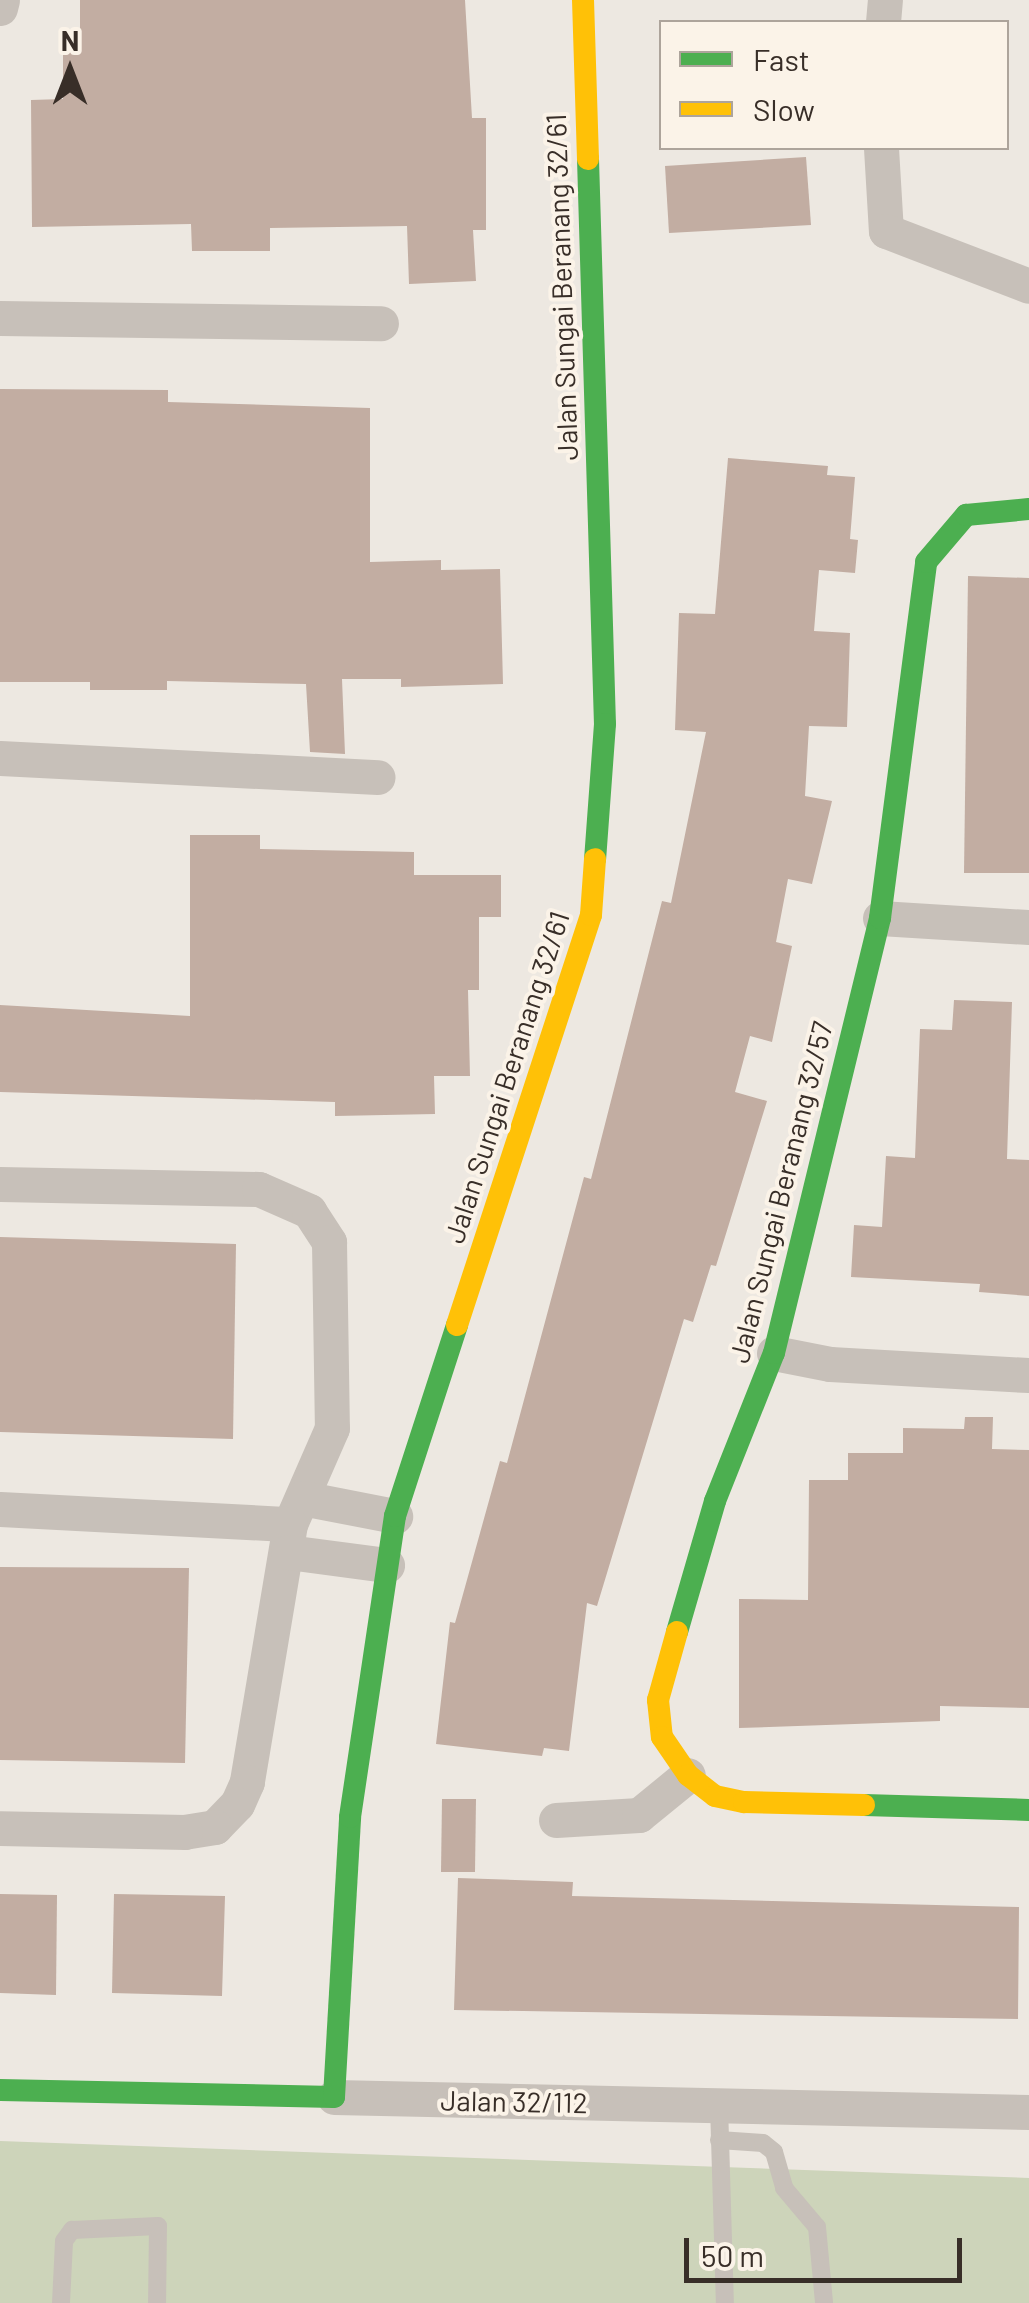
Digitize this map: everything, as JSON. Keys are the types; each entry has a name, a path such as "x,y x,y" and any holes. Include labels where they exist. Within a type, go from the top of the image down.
{"street":[{"path":"0,8 2,0"},
{"name":"Jalan Sungai Beranang 32/61","path":"334,2097 350,1817 395,1516 591,915 605,724 583,0"},
{"path":"881,150 886,232 1029,286"},
{"path":"0,318 381,323"},
{"name":"Jalan Sungai Beranang 32/57","path":"1029,509 966,516 940,538 926,562 880,918 774,1353 714,1501 658,1700 662,1737 688,1776 715,1796 744,1802 1029,1810"},
{"path":"0,758 378,777"},
{"path":"880,918 1029,928"},
{"path":"0,1184 259,1189 309,1211 329,1242 332,1428 293,1525 247,1782 237,1804 215,1826 185,1832 0,1828"},
{"path":"774,1353 830,1364 1029,1375"},
{"path":"0,1509 293,1525 395,1516"},
{"path":"293,1525 387,1565"},
{"path":"556,1820 639,1816 688,1776"},
{"name":"Jalan 32/112","path":"0,2090 334,2097 720,2122 1029,2112"}],"lane":[{"path":"725,2303 720,2122 763,2142 774,2152 784,2188 817,2227 824,2303"},
{"path":"61,2303 64,2241 72,2230 158,2226 157,2303"}],"green space":[{"path":"0,2141 1029,2178 1029,2303 0,2303"}],"building":[{"path":"80,0 465,0 472,118 486,118 486,230 473,230 476,281 409,284 407,226 270,228 270,251 192,251 191,224 32,227 31,100 63,99 63,47 80,47"},
{"path":"806,157 811,225 669,233 665,166"},
{"path":"0,389 168,390 168,402 370,408 370,562 441,560 441,570 500,569 503,684 401,687 401,679 342,679 345,754 310,752 306,684 167,681 167,690 90,690 90,682 0,682"},
{"path":"728,458 828,466 827,475 855,477 850,539 858,540 855,573 819,570 814,631 850,633 847,727 809,726 805,796 832,801 812,884 788,879 776,942 792,946 772,1042 750,1036 735,1092 767,1101 716,1266 711,1265 693,1322 684,1319 597,1606 587,1603 569,1751 544,1748 542,1756 436,1744 450,1622 455,1623 500,1461 507,1463 584,1177 591,1179 662,901 671,903 706,732 675,730 679,613 715,614"},
{"path":"968,576 1029,578 1029,873 964,873"},
{"path":"190,835 260,835 260,849 414,852 414,875 501,875 501,917 479,917 479,990 468,990 470,1076 434,1076 435,1114 335,1116 335,1102 0,1092 0,1005 190,1016"},
{"path":"954,1000 1012,1002 1007,1159 1029,1160 1029,1296 979,1292 980,1284 851,1277 854,1225 882,1227 886,1156 915,1158 920,1029 952,1030"},
{"path":"0,1237 236,1244 233,1439 0,1432"},
{"path":"965,1417 993,1417 992,1449 1029,1450 1029,1708 940,1706 940,1721 739,1728 739,1599 808,1600 809,1480 848,1480 848,1453 903,1453 903,1428 964,1429"},
{"path":"0,1567 189,1568 185,1763 0,1760"},
{"path":"442,1799 476,1799 475,1872 441,1872"},
{"path":"458,1878 573,1882 572,1896 1019,1907 1018,2019 454,2010"},
{"path":"0,1894 57,1895 56,1995 0,1993"},
{"path":"114,1894 225,1896 222,1996 112,1993"}],"traffic: fast":[{"path":"588,159 605,724 595,859"},
{"path":"677,1632 715,1501 774,1353 880,918 926,562 966,515 1029,509"},
{"path":"0,2090 334,2097 350,1817 395,1516 457,1325"},
{"path":"864,1805 1029,1810"}],"traffic: slow":[{"path":"583,0 588,159"},
{"path":"457,1325 591,915 595,859"},
{"path":"677,1632 658,1700 662,1737 688,1775 715,1796 744,1802 864,1805"}]}
